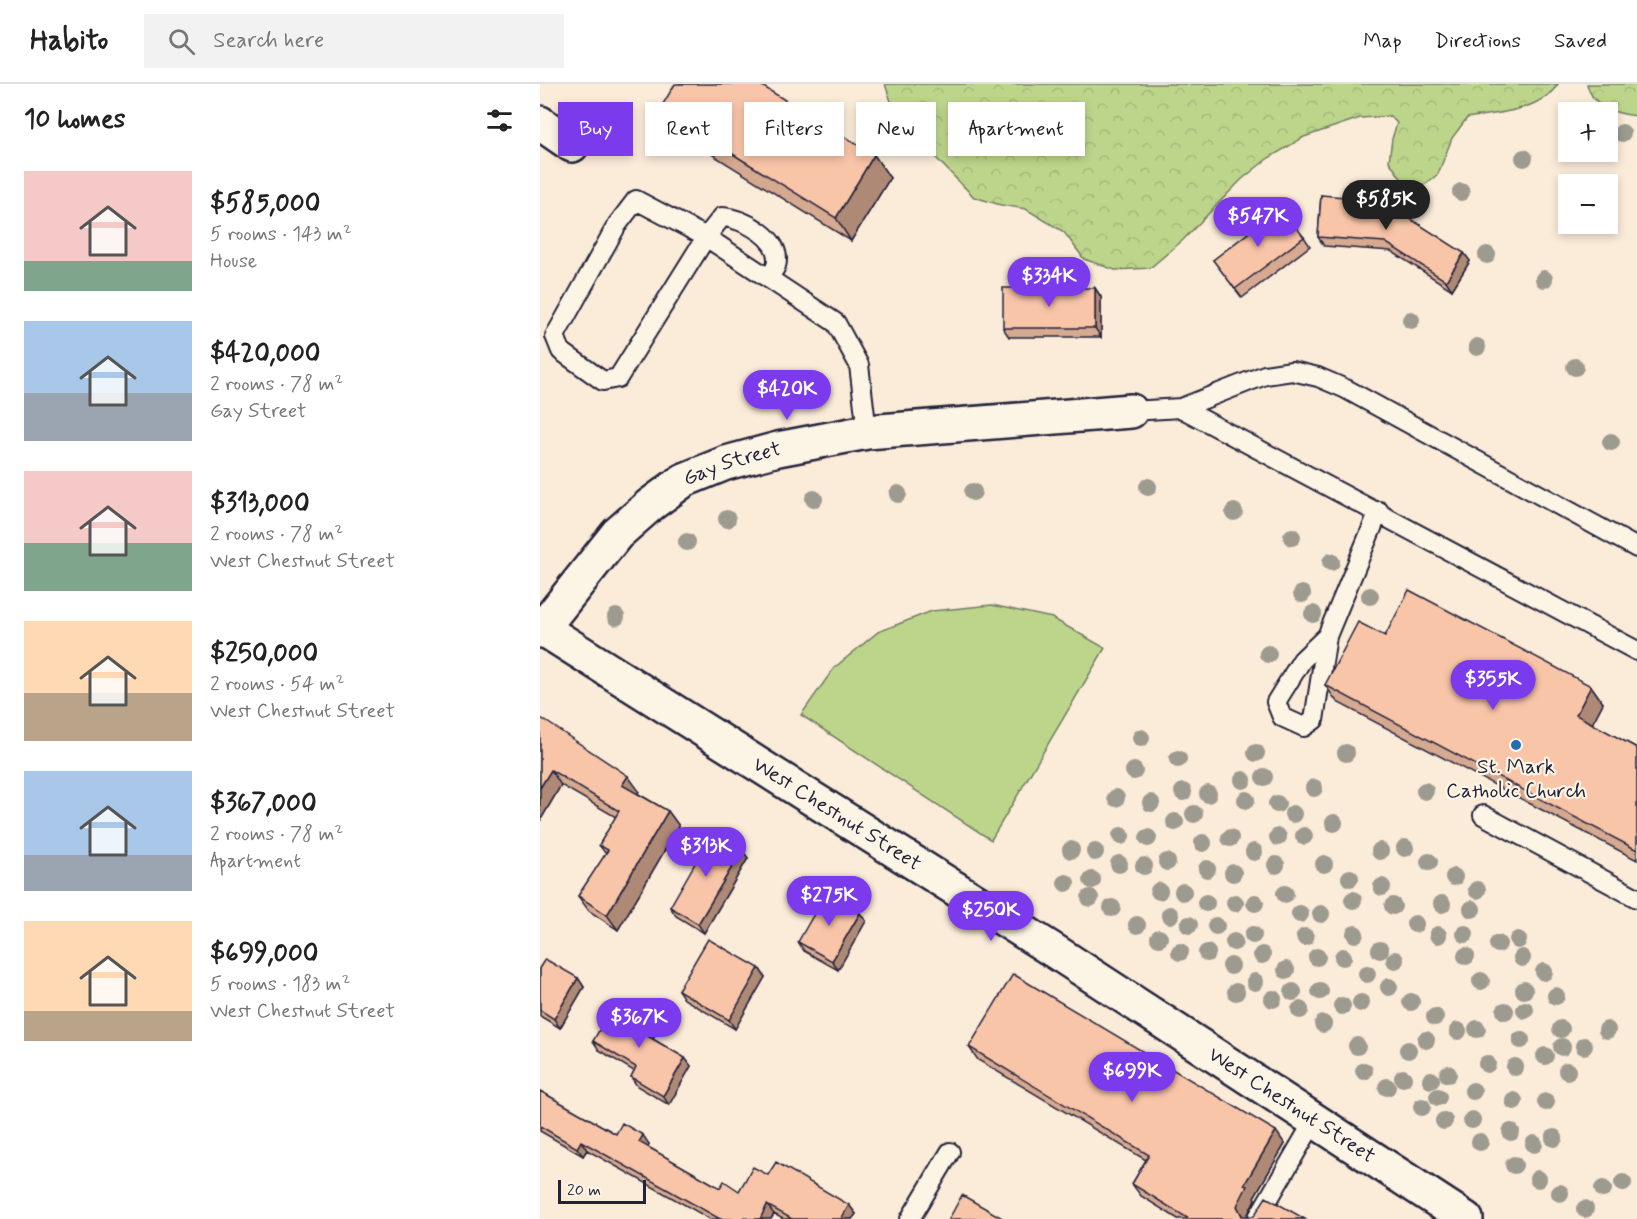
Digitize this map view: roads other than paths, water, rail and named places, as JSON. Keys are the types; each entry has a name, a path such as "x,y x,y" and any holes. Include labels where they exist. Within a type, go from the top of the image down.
{"street":[{"path":"540,123 558,135"},
{"name":"Gay Street","path":"541,629 617,534 650,505 684,480 726,463 778,448 867,432 1131,411"},
{"name":"West Chestnut Street","path":"541,629 1049,948 1466,1219"}],"lane":[{"path":"768,278 776,265 776,252 767,237 736,218 722,217 705,237 618,378 603,381 561,351 555,336 617,225 636,200 705,237 836,323 859,364 867,432"},
{"path":"1131,411 1181,408 1265,375 1292,371 1318,377 1346,389 1637,548"},
{"path":"1181,408 1379,511 1637,651"},
{"path":"1328,636 1379,511"},
{"path":"1483,815 1637,898"},
{"path":"1257,1219 1314,1121"},
{"path":"910,1219 950,1152"}],"place":[{"name":"St. Mark Catholic Church","path":"1516,745"}]}
